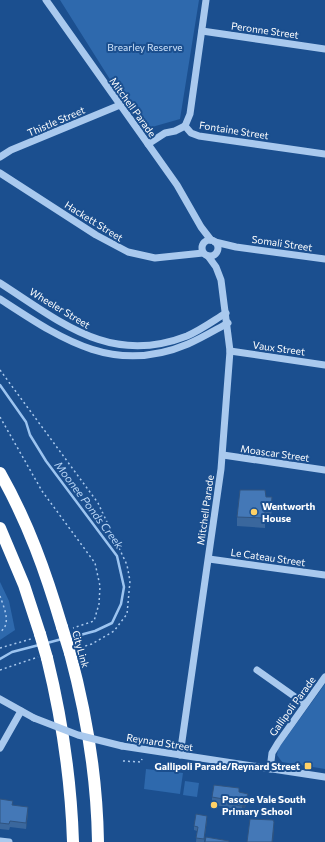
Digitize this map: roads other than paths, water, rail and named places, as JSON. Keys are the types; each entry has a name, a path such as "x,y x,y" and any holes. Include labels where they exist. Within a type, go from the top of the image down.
{"highway":[{"name":"CityLink","path":"0,473 32,538 67,627 74,651 95,780 98,842"},
{"path":"0,528 24,585 58,706 68,769 73,842"}],"street":[{"name":"Mitchell Parade","path":"46,0 148,144 186,200 201,227 213,241 217,252 216,267"},
{"path":"185,126 190,114 206,0"},
{"name":"Peronne Street","path":"202,32 325,49"},
{"name":"Thistle Street","path":"0,157 11,150 120,105"},
{"name":"Fontaine Street","path":"148,144 165,133 175,131 185,126 191,133 199,136 325,154"},
{"name":"Hackett Street","path":"0,172 119,249 136,255 155,258 176,256 204,249"},
{"name":"Mitchell Parade","path":"180,755 223,455 230,351 228,322 221,280 216,267 204,249 201,227"},
{"path":"204,249 213,241"},
{"name":"Somali Street","path":"213,241 236,247 325,259"},
{"name":"Somali Street","path":"204,249 212,256 217,252 236,247"},
{"name":"Wheeler Street","path":"0,283 77,332 92,338 119,345 143,346 179,338 204,327 226,313"},
{"path":"0,299 63,339 94,351 120,356 148,355 171,350 187,344 228,322"},
{"name":"Vaux Street","path":"230,351 325,364"},
{"name":"Moascar Street","path":"223,455 325,470"},
{"name":"Le Cateau Street","path":"208,559 325,575"},
{"path":"257,670 305,704"},
{"name":"Gallipoli Parade","path":"270,769 275,748 325,677"},
{"name":"Reynard Street","path":"0,699 34,718 78,735 122,746 325,777"},
{"path":"0,748 21,711"},
{"path":"0,841 9,842"}],"waterway":[{"name":"Moonee Ponds Creek","path":"0,385 26,422 30,435 46,461 117,556 124,587 121,604 112,623 95,631 69,638"},
{"name":"Moonee Ponds Creek","path":"47,643 62,639"},
{"name":"Moonee Ponds Creek","path":"0,659 12,652 39,645"}],"place":[{"name":"Wentworth House","path":"254,512"},
{"name":"Gallipoli Parade/Reynard Street","path":"308,766"},
{"name":"Pascoe Vale South Primary School","path":"214,805"}],"park label":[{"name":"Brearley Reserve","path":"145,47"}]}
